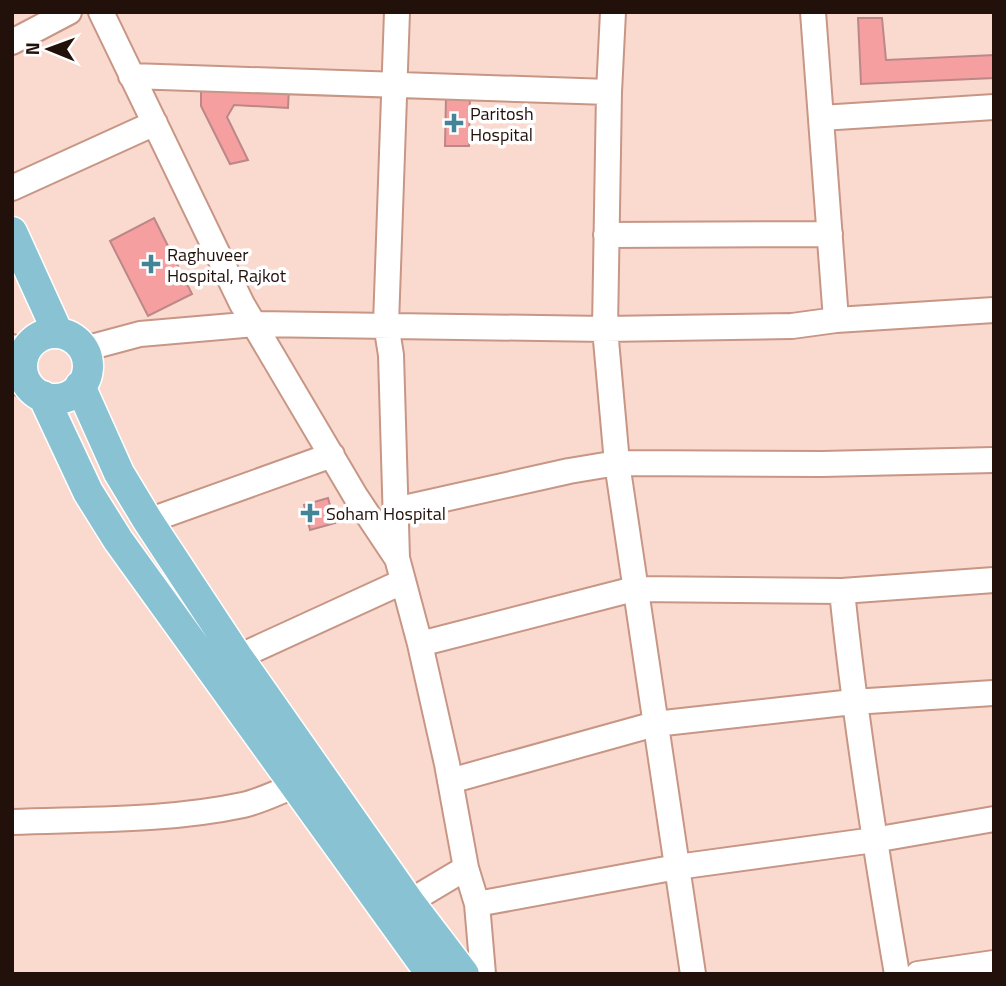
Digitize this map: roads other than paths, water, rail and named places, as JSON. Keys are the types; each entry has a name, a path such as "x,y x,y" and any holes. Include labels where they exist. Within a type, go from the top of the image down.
{"main road":[{"path":"12,232 34,342 22,359 23,375 88,492 118,540 294,786 399,908 464,974"},
{"path":"12,266 34,342"},
{"path":"29,388 60,399 75,392 85,380 88,365 84,349 73,338 34,342"},
{"path":"80,386 119,472 148,522 399,908 431,974"}],"street":[{"path":"12,42 69,12"},
{"path":"100,12 242,304 399,570"},
{"path":"397,12 386,324 391,355 399,570 421,644 466,868 477,904 483,974"},
{"path":"613,12 605,329 617,463 634,589 693,974"},
{"path":"813,12 836,320"},
{"path":"131,76 609,92"},
{"path":"821,118 994,107"},
{"path":"12,188 155,123"},
{"path":"606,235 830,234"},
{"path":"84,349 140,334 256,324 605,329 792,326 836,320 994,310"},
{"path":"148,522 332,455"},
{"path":"395,510 569,471 617,463 822,464 994,460"},
{"path":"211,671 399,570"},
{"path":"421,644 634,589 842,591 994,580"},
{"path":"842,591 853,702 897,974"},
{"path":"450,782 655,724 853,702 993,693"},
{"path":"12,822 163,816 213,810 247,804 294,786"},
{"path":"477,904 677,867 874,840 994,819"},
{"path":"399,908 466,868"},
{"path":"918,974 994,962"}],"place":[{"name":"Paritosh Hospital","path":"454,123"},
{"name":"Raghuveer Hospital, Rajkot","path":"151,264"},
{"name":"Soham Hospital","path":"310,513"}]}
